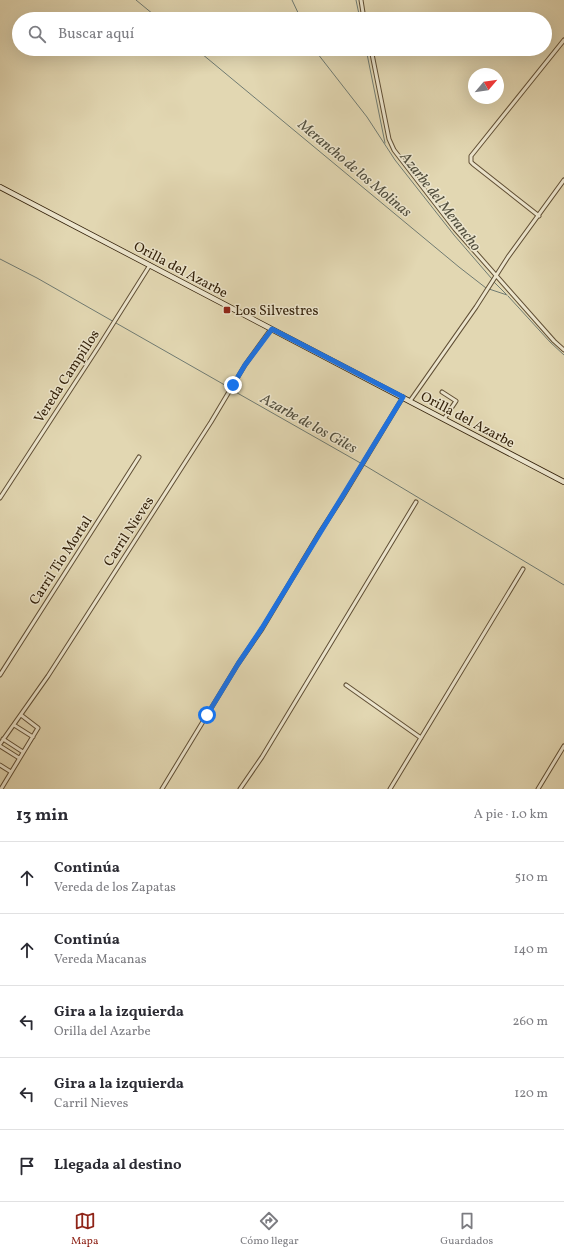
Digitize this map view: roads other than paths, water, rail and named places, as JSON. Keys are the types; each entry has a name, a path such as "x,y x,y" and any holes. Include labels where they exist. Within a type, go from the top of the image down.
{"street":[{"path":"361,0 363,12"},
{"path":"552,55 564,40"},
{"path":"372,56 389,139 394,150 495,279 564,350"},
{"path":"539,216 473,164 471,162 471,156 551,56"},
{"path":"410,401 495,279 508,257 564,180"},
{"name":"Orilla del Azarbe","path":"0,187 564,482"},
{"name":"Vereda Campillos","path":"0,498 150,265"},
{"name":"Carril Nieves","path":"0,745 48,676 211,422 245,365 272,329"},
{"path":"442,392 456,401 444,419"},
{"path":"162,789 403,397"},
{"name":"Carril Tio Mortal","path":"0,675 139,457"},
{"path":"240,789 262,757 416,502"},
{"path":"390,789 523,569"},
{"path":"346,685 421,738"},
{"path":"1,789 38,728 21,715"},
{"path":"14,725 33,737"},
{"path":"3,739 23,752"},
{"path":"0,745 19,758"},
{"path":"538,789 564,746"},
{"path":"0,765 11,772"},
{"path":"0,779 5,782"}],"waterway":[{"name":"Merancho de los Molinas","path":"136,0 151,12"},
{"name":"Azarbe del Merancho","path":"292,0 298,12"},
{"path":"356,0 359,12"},
{"name":"Merancho de los Molinas","path":"204,56 459,267 486,288 507,295"},
{"name":"Azarbe del Merancho","path":"319,56 367,117 395,160 454,235 492,279"},
{"path":"367,56 385,143"},
{"name":"Azarbe de los Giles","path":"0,259 37,278 230,388"},
{"name":"Azarbe del Merancho","path":"494,282 506,294"},
{"name":"Azarbe del Merancho","path":"508,296 550,342 564,355"},
{"name":"Azarbe de los Giles","path":"232,390 364,465 564,585"}],"place":[{"name":"Los Silvestres","path":"227,310"}]}
